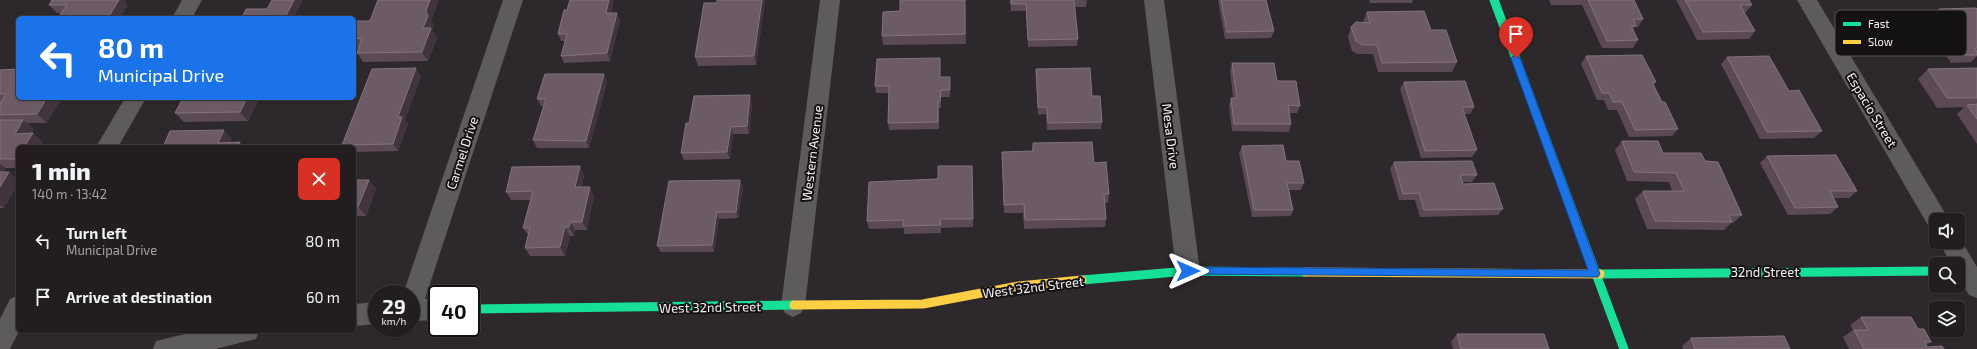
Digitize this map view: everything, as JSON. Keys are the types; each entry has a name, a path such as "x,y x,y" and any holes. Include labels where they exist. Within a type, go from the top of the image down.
{"street":[{"path":"183,16 192,0"},
{"name":"Carmel Drive","path":"418,285 513,0"},
{"name":"Western Avenue","path":"793,306 830,0"},
{"name":"Mesa Drive","path":"1154,0 1188,271"},
{"path":"1494,0 1624,349"},
{"name":"Espacio Street","path":"1807,0 1835,47"},
{"name":"Espacio Street","path":"1840,56 1933,213"},
{"path":"108,145 135,100"},
{"path":"1953,249 1967,277"},
{"name":"West 32nd Street","path":"480,309 923,304 1019,286 1188,271 1595,274"},
{"name":"32nd Street","path":"1595,274 1929,271"},
{"path":"0,345 16,310"},
{"path":"356,315 368,314"},
{"path":"165,349 238,333"}],"building":[{"path":"52,0 119,0 109,16 59,16 67,5 49,5"},
{"path":"272,0 294,0 286,16 243,16 246,9 267,9"},
{"path":"378,0 430,0 426,11 428,16 423,28 431,28 422,52 357,53 362,38 356,39 356,21 370,21"},
{"path":"570,0 609,0 606,13 617,13 607,53 561,56 567,34 558,34 564,10 567,10"},
{"path":"717,0 762,0 754,56 695,57 704,3 717,3"},
{"path":"900,0 965,0 965,34 882,36 883,12 900,11"},
{"path":"1011,0 1074,0 1078,39 1028,40 1026,4 1011,4"},
{"path":"1221,0 1266,0 1274,31 1227,32"},
{"path":"1588,0 1634,0 1643,19 1633,19 1636,26 1631,26 1638,40 1607,41"},
{"path":"1685,0 1749,0 1752,5 1740,5 1755,31 1703,32"},
{"path":"1939,9 1977,9 1977,48 1975,48 1977,55 1967,55 1967,10"},
{"path":"1424,11 1431,30 1446,30 1457,62 1382,63 1377,45 1362,45 1356,41 1351,27 1356,22 1370,23 1367,12"},
{"path":"1642,55 1656,82 1652,82 1662,102 1665,102 1678,129 1635,130 1622,102 1613,102 1609,93 1602,93 1586,56"},
{"path":"1769,56 1789,91 1799,90 1822,131 1767,132 1727,57"},
{"path":"940,58 940,77 950,77 950,90 941,90 940,101 938,101 938,122 888,123 889,86 875,86 877,59"},
{"path":"1232,63 1274,63 1277,81 1296,81 1300,106 1288,105 1291,124 1234,124 1231,98 1237,98"},
{"path":"416,68 398,117 402,117 393,144 342,145 372,69"},
{"path":"1090,68 1092,96 1100,96 1102,122 1048,123 1047,107 1038,107 1036,69"},
{"path":"1977,68 1977,98 1947,98 1928,69"},
{"path":"16,69 16,100 46,100 37,114 0,115 0,104 6,94 0,94 0,70"},
{"path":"545,74 604,74 586,141 533,140 546,99 537,99"},
{"path":"1465,81 1474,107 1462,107 1477,150 1425,151 1404,82"},
{"path":"750,95 747,126 731,127 727,152 681,153 686,123 689,123 694,96"},
{"path":"182,100 246,100 240,112 175,113"},
{"path":"1977,104 1977,119 1967,105"},
{"path":"0,120 23,120 15,134 33,133 25,145 16,145 16,159 0,159"},
{"path":"224,130 218,143 240,142 239,145 164,145 170,131"},
{"path":"1622,141 1658,141 1663,153 1701,153 1705,161 1718,162 1742,215 1729,215 1732,222 1655,221 1643,191 1684,191 1676,173 1634,172"},
{"path":"1092,142 1094,163 1106,162 1109,194 1104,194 1106,219 1025,220 1024,204 1004,205 1002,152 1033,151 1033,143"},
{"path":"1283,145 1286,161 1299,161 1304,183 1287,183 1293,210 1254,210 1242,146"},
{"path":"1836,155 1857,191 1830,191 1838,207 1795,208 1767,156"},
{"path":"1472,161 1477,175 1460,175 1463,184 1494,183 1503,209 1424,210 1419,193 1403,194 1394,162"},
{"path":"580,166 575,187 590,187 582,222 571,222 569,227 565,227 560,247 525,248 530,228 523,228 533,191 506,192 512,167"},
{"path":"938,166 972,166 973,219 940,219 941,225 903,226 903,220 867,221 869,182 938,179"},
{"path":"0,172 9,172 0,187"},
{"path":"356,180 369,180 358,207 356,207"},
{"path":"740,180 736,212 717,212 712,245 657,246 669,181"},
{"path":"1861,317 1911,317 1918,329 1924,329 1931,342 1925,342 1927,347 1942,346 1944,349 1864,349 1854,330 1868,330"},
{"path":"1457,334 1544,334 1549,349 1461,349"},
{"path":"1784,336 1790,349 1695,349 1691,338"}],"traffic: fast":[{"path":"1494,0 1624,349"},
{"path":"1082,280 1188,271 1305,272"},
{"path":"1600,274 1929,271"},
{"path":"480,309 794,305"}],"traffic: slow":[{"path":"1305,272 1600,274"},
{"path":"794,305 923,304 1019,286 1082,280"}],"route":[{"path":"1188,271 1595,274 1516,58"}]}
